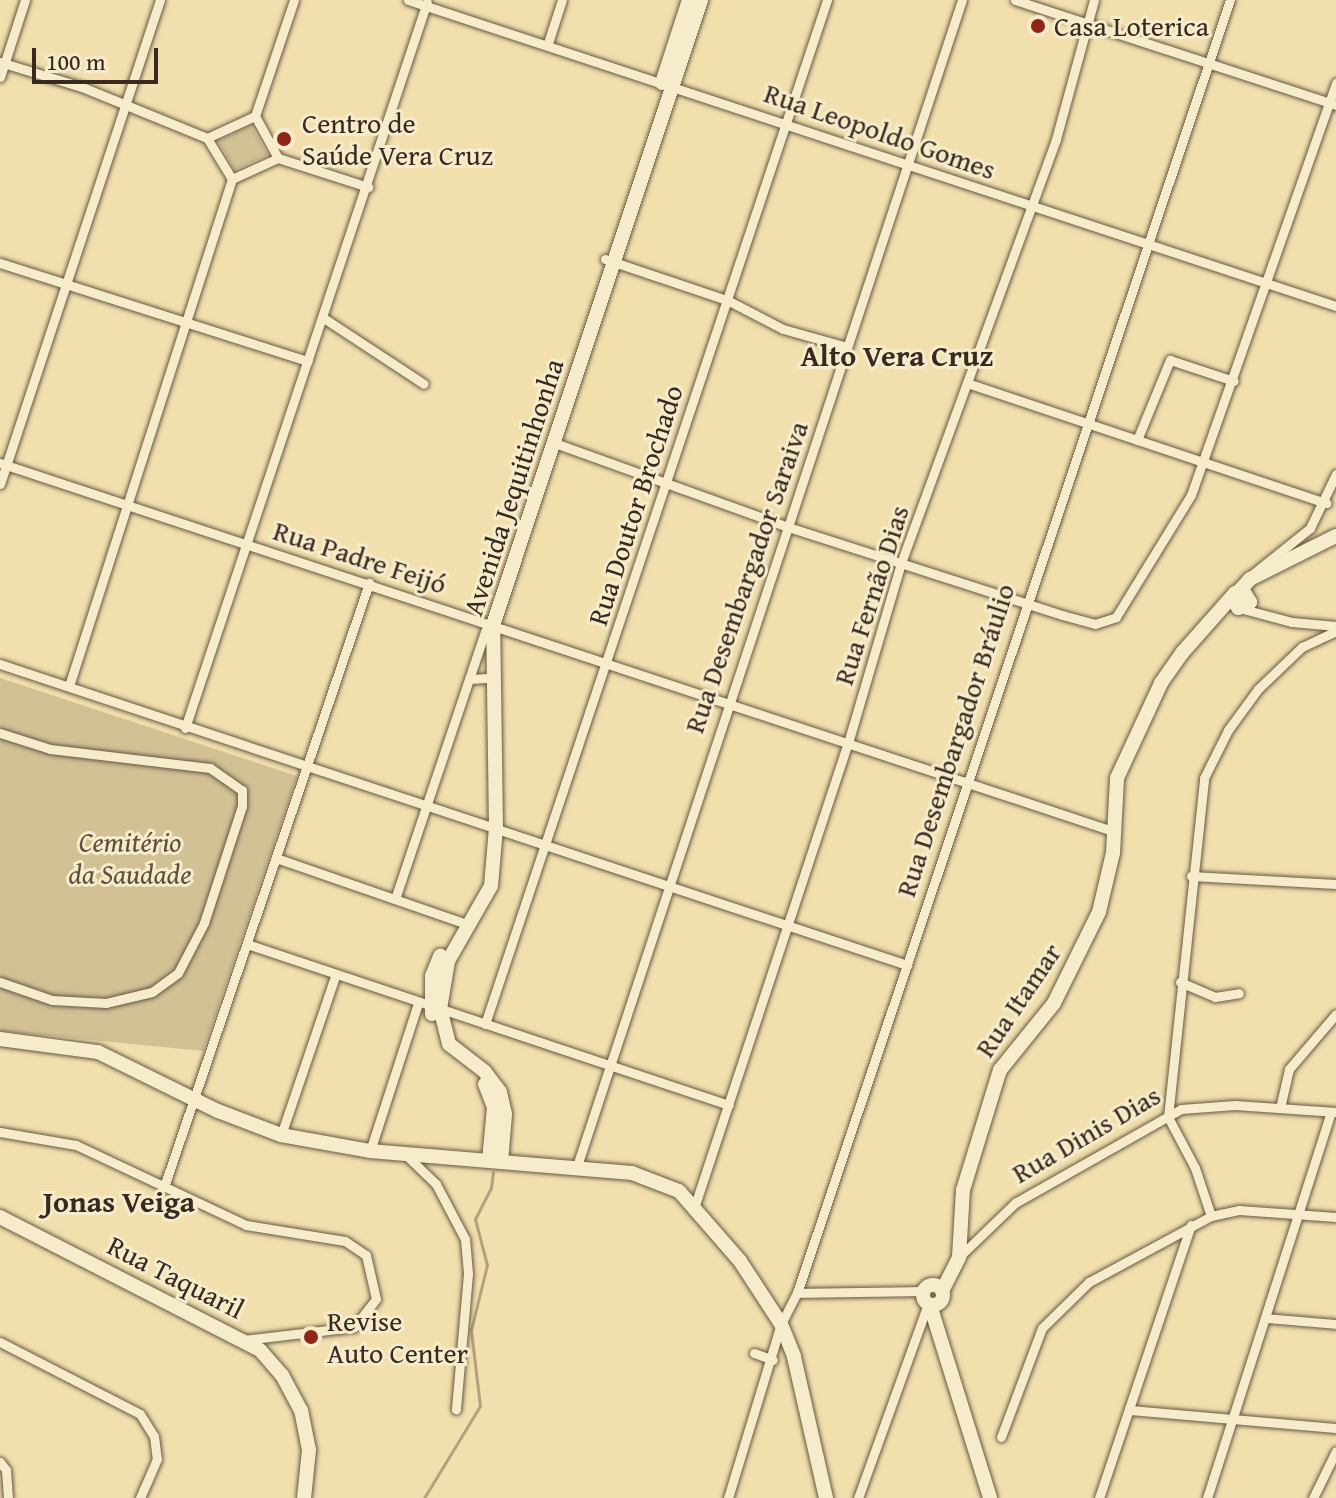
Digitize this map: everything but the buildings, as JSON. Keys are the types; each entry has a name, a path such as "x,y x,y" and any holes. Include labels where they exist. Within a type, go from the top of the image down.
{"street":[{"path":"0,77 2,63 25,0"},
{"path":"0,484 3,464 67,285 160,0"},
{"path":"207,138 255,116 294,0"},
{"name":"Rua Leopoldo Gomes","path":"408,0 427,3 667,82 1336,306"},
{"path":"548,43 562,0"},
{"name":"Avenida Jequitinhonha","path":"495,1161 492,1095 478,1077 445,1054 430,1007 432,976 465,923 482,884 492,827 482,678 488,626 667,82 689,0"},
{"name":"Avenida Jequitinhonha","path":"667,82 701,0"},
{"name":"Rua Doutor Brochado","path":"485,1024 548,844 827,0"},
{"name":"Rua Desembargador Saraiva","path":"576,1169 726,704 962,0"},
{"path":"1015,0 1332,104"},
{"name":"Rua Fernão Dias","path":"695,1205 790,924 901,563 1056,139 1094,0"},
{"name":"Rua Desembargador Bráulio","path":"728,1498 773,1360 781,1324 797,1293 1146,243 1230,0"},
{"path":"185,728 308,361 325,319 427,3"},
{"path":"2,63 125,105 207,138 232,179"},
{"path":"552,442 785,526 1028,603 1102,622 1124,609 1157,557 1204,461 1332,104 1336,83"},
{"path":"255,116 278,158"},
{"path":"69,686 232,179 278,158 368,187"},
{"path":"609,260 727,300 783,329 847,347"},
{"path":"0,263 308,361"},
{"path":"325,319 424,384"},
{"name":"Avenida Jequitinhonha","path":"488,626 552,442 589,320"},
{"path":"1137,440 1170,360 1234,381"},
{"path":"967,383 1326,503"},
{"name":"Rua Padre Feijó","path":"3,464 369,583 488,626 848,743 967,786 1116,832"},
{"name":"Rua Itamar","path":"963,1249 963,1190 1000,1070 1039,1026 1074,971 1099,912 1116,832 1117,778 1161,683 1212,617 1242,601 1274,562 1310,528 1326,503 1336,474"},
{"path":"1274,562 1336,536"},
{"name":"Rua Itamar","path":"1242,601 1250,579 1274,562"},
{"path":"165,1184 369,583"},
{"path":"1242,601 1265,616 1336,629"},
{"path":"1211,1216 1195,1168 1168,1117 1191,876 1204,778 1228,730 1281,666 1302,647 1336,629"},
{"path":"0,664 185,728 667,883 907,965"},
{"path":"395,899 427,806 482,678"},
{"path":"0,733 50,749 210,768 242,790 242,806 204,923 178,973 152,992 106,1003 52,1000 0,982"},
{"path":"276,858 465,923"},
{"path":"1191,876 1336,884"},
{"path":"247,944 335,976 729,1105"},
{"path":"281,1135 335,976"},
{"path":"1180,982 1215,997 1239,993"},
{"path":"370,1151 430,1007"},
{"path":"1280,1108 1289,1069 1336,1014"},
{"path":"0,1039 98,1052 195,1100 281,1135 406,1155 642,1175 695,1205 781,1324 794,1357 826,1498"},
{"name":"Rua Dinis Dias","path":"933,1297 963,1249 1015,1203 1168,1117 1195,1105 1334,1112"},
{"path":"1207,1498 1334,1112"},
{"path":"0,1132 76,1145 165,1184 246,1225 345,1241 366,1255 372,1268 374,1305 354,1327 244,1340"},
{"path":"406,1155 436,1184 465,1239 468,1274 456,1409"},
{"path":"1001,1437 1048,1318 1089,1282 1211,1216 1239,1210 1336,1217"},
{"name":"Rua Taquaril","path":"0,1217 244,1340 282,1375 301,1410 309,1450 304,1498"},
{"path":"1099,1498 1191,1225"},
{"path":"797,1293 933,1297"},
{"path":"933,1297 933,1324 990,1498"},
{"path":"858,1498 933,1297"},
{"path":"1266,1318 1336,1324"},
{"path":"0,1342 140,1414 154,1436 157,1459 140,1498"},
{"path":"754,1353 773,1360"},
{"path":"1129,1410 1336,1428"},
{"path":"1313,1498 1336,1451"},
{"path":"0,1462 6,1470 8,1498"}],"green space":[{"path":"251,125 268,155 235,170 218,141"},
{"name":"Cemitério da Saudade","path":"0,678 297,776 203,1051 0,1031"}],"waterway":[{"path":"424,1498 480,1406 471,1330 487,1265 475,1219 491,1188 493,1172"}],"place":[{"name":"Casa Loterica","path":"1038,26"},
{"name":"Centro de Saúde Vera Cruz","path":"284,139"},
{"name":"Revise Auto Center","path":"311,1337"}],"district":[{"name":"Alto Vera Cruz","path":"897,355"},
{"name":"Jonas Veiga","path":"119,1201"}]}
